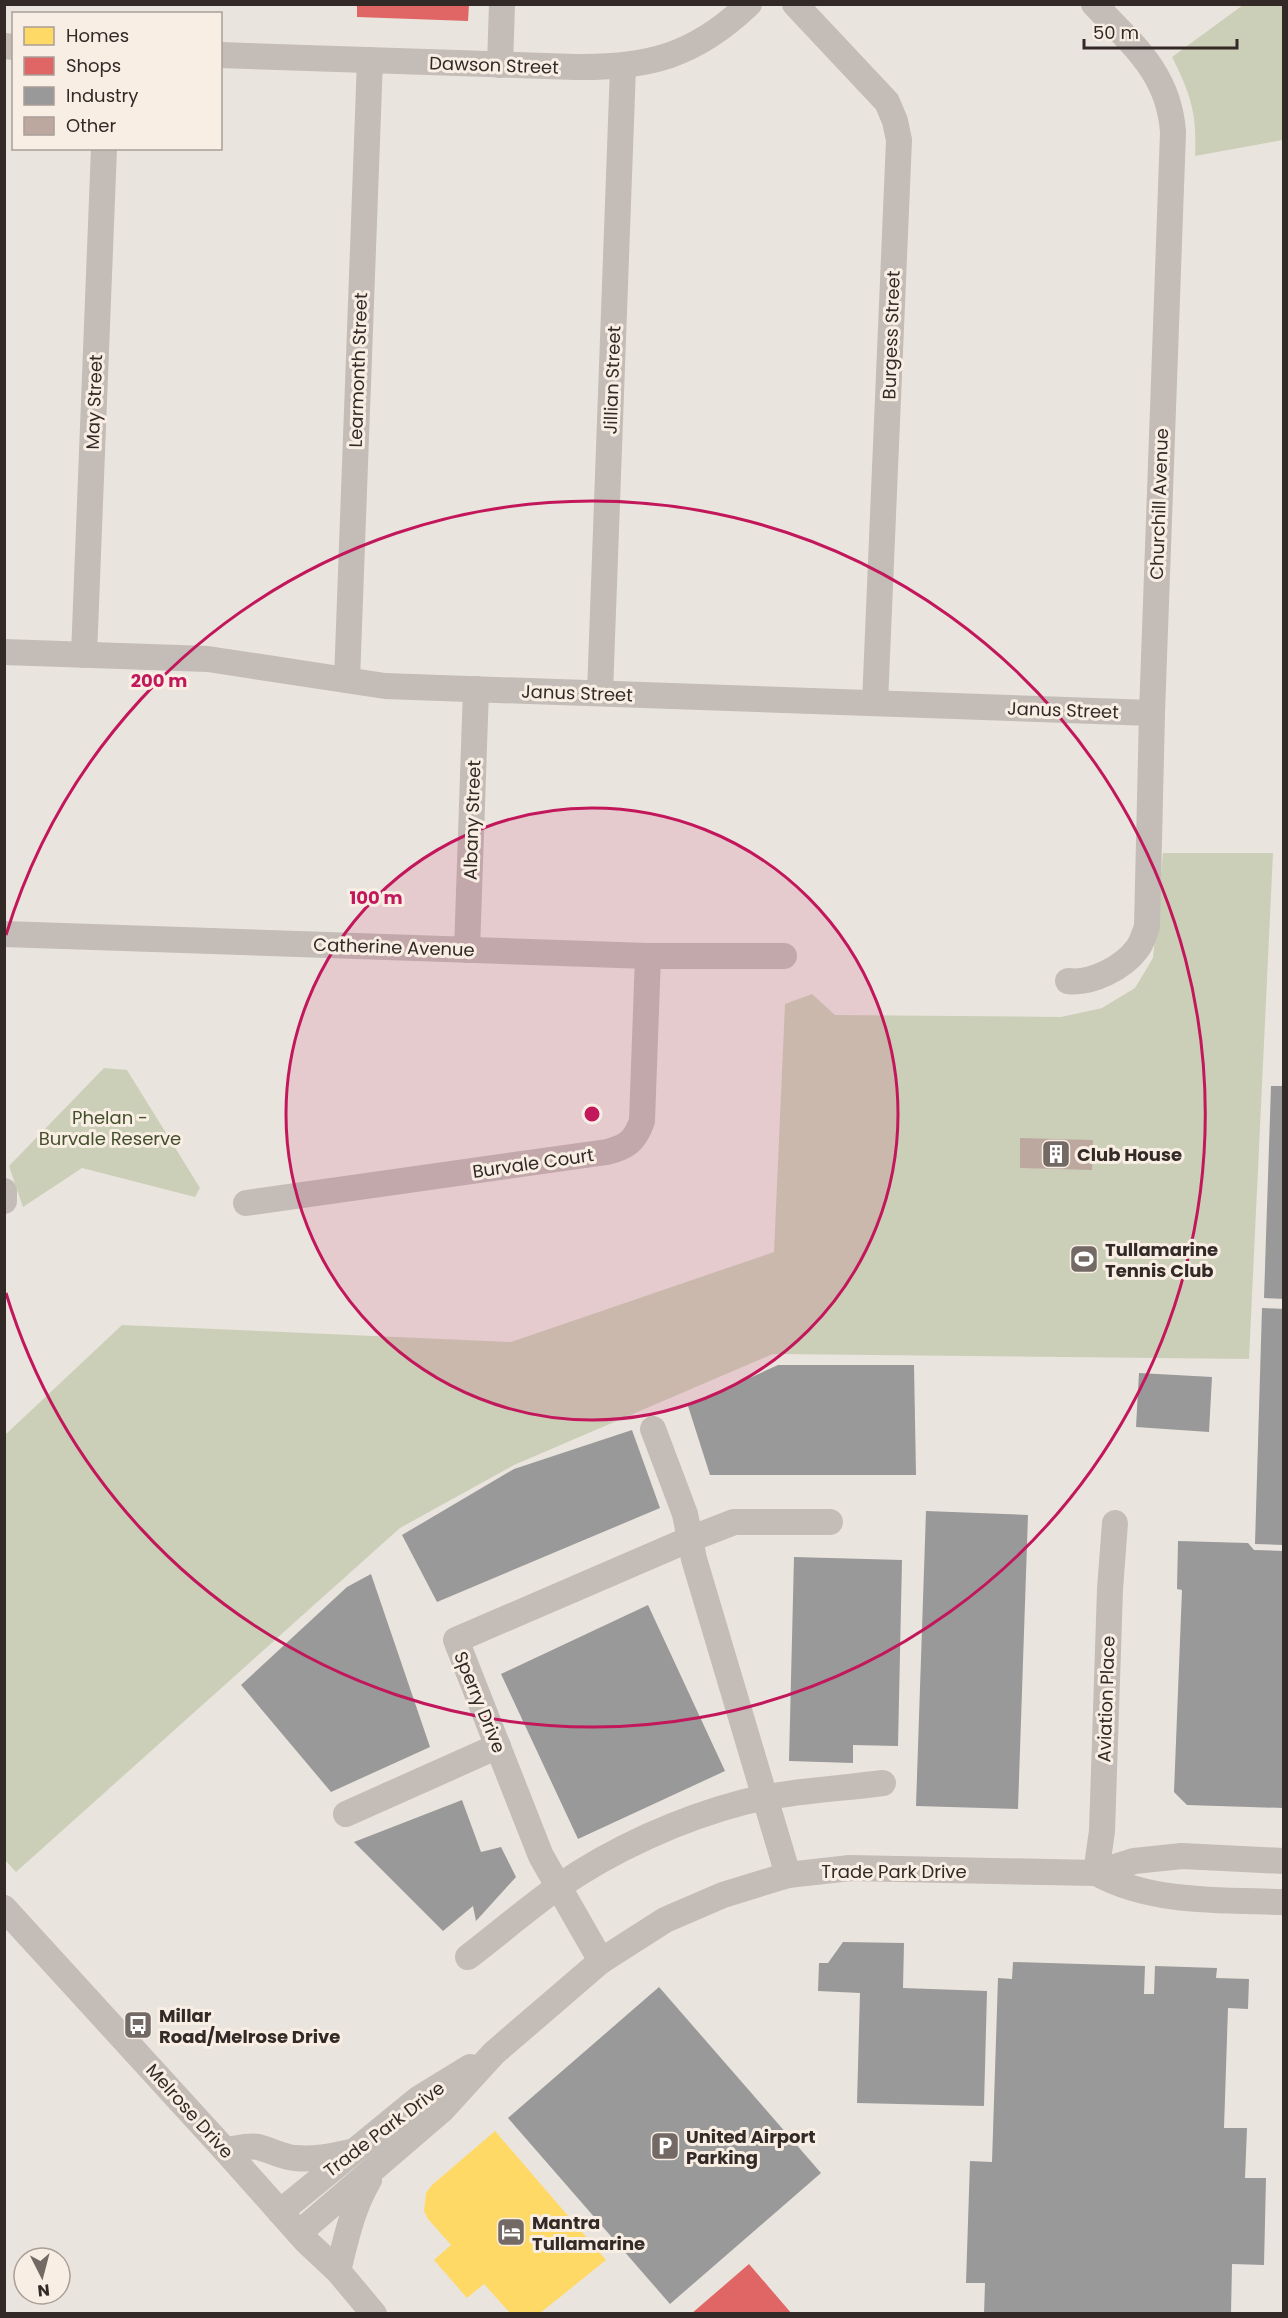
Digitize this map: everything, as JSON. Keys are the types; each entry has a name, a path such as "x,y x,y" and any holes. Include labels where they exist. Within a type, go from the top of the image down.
{"street":[{"path":"500,65 502,4"},
{"name":"Dawson Street","path":"222,54 500,65 623,66 667,58 692,46 734,19 749,4"},
{"name":"Burgess Street","path":"795,4 887,102 895,121 898,140 875,703"},
{"name":"Churchill Avenue","path":"1068,981 1076,982 1097,978 1121,963 1137,949 1148,927 1152,713 1172,117 1165,91 1152,66 1094,4"},
{"name":"Learmonth Street","path":"347,680 370,60"},
{"name":"Jillian Street","path":"600,693 623,66"},
{"name":"May Street","path":"84,655 104,150"},
{"name":"Janus Street","path":"4,652 208,659 385,686 1152,713"},
{"name":"Albany Street","path":"467,950 476,689"},
{"name":"Catherine Avenue","path":"4,934 648,956 784,956"},
{"name":"Burvale Court","path":"246,1203 606,1152 631,1143 638,1134 642,1121 648,956"},
{"path":"4,1191 4,1201"},
{"path":"653,1429 685,1514 690,1539 788,1875"},
{"name":"Sperry Drive","path":"601,1961 542,1856 456,1640 734,1522 830,1522"},
{"name":"Aviation Place","path":"1096,1873 1102,1831 1110,1589 1115,1523"},
{"path":"346,1814 498,1746"},
{"path":"468,1957 559,1887 631,1845 687,1820 766,1798 883,1783"},
{"name":"Trade Park Drive","path":"299,2233 442,2110 494,2053 601,1961 665,1920 723,1895 788,1875 850,1868 1096,1873 1134,1861 1182,1856 1284,1861"},
{"name":"Trade Park Drive","path":"1096,1873 1116,1884 1151,1893 1210,1900 1284,1902"},
{"name":"Melrose Drive","path":"4,1908 374,2313"},
{"name":"Trade Park Drive","path":"280,2212 418,2099 494,2053"},
{"path":"225,2150 257,2147 270,2153 293,2158 324,2158 354,2151"},
{"path":"338,2271 356,2202 374,2169"}],"green space":[{"path":"1243,5 1283,5 1283,140 1195,156 1194,116 1184,82 1172,57"},
{"path":"1163,853 1273,853 1249,1359 773,1354 514,1465 400,1528 16,1872 5,1860 5,1435 122,1325 511,1342 774,1252 785,1004 812,994 835,1015 1061,1017 1102,1008 1135,988 1153,958"},
{"name":"Phelan - Burvale Reserve","path":"104,1068 127,1070 200,1188 195,1197 82,1168 23,1207 9,1166"}],"building: Homes":[{"name":"Mantra Tullamarine","path":"495,2131 606,2260 539,2314 510,2313 484,2284 467,2298 434,2260 451,2245 428,2219 424,2211 426,2193 432,2185"}],"building: Shops":[{"path":"357,4 469,4 468,21 357,17"},
{"path":"749,2264 792,2314 691,2314"}],"building: Industry":[{"path":"1271,1086 1284,1086 1284,1299 1264,1298"},
{"path":"1262,1308 1284,1309 1284,1545 1255,1544"},
{"path":"778,1365 914,1365 916,1475 710,1475 688,1406"},
{"path":"1139,1373 1212,1377 1209,1432 1136,1427"},
{"path":"632,1430 660,1508 437,1602 402,1535 514,1469"},
{"path":"926,1511 1028,1515 1018,1809 916,1806"},
{"path":"1178,1541 1248,1543 1254,1550 1284,1551 1284,1808 1187,1805 1174,1792 1182,1590 1177,1589"},
{"path":"794,1557 902,1560 898,1746 853,1745 853,1763 789,1761"},
{"path":"371,1574 430,1747 331,1792 241,1685 347,1587"},
{"path":"648,1605 725,1771 578,1839 501,1674"},
{"path":"462,1800 481,1852 501,1847 516,1877 476,1921 473,1906 443,1931 354,1842"},
{"path":"843,1942 904,1943 903,1988 987,1991 984,2106 857,2103 860,1993 818,1991 819,1963 828,1963"},
{"path":"1013,1962 1145,1966 1144,1994 1154,1994 1155,1966 1217,1968 1216,1978 1249,1979 1248,2009 1228,2008 1224,2128 1247,2128 1245,2178 1266,2178 1264,2265 1232,2264 1231,2314 984,2314 985,2283 966,2283 970,2161 992,2162 998,1978 1012,1979"},
{"name":"United Airport Parking","path":"659,1987 821,2173 670,2304 508,2118"}],"building: Other":[{"name":"Club House","path":"1020,1138 1093,1140 1092,1170 1020,1168"}],"place":[{"name":"Club House","path":"1056,1154"},
{"name":"Tullamarine Tennis Club","path":"1084,1259"},
{"name":"Millar Road/Melrose Drive","path":"138,2025"},
{"name":"United Airport Parking","path":"665,2146"},
{"name":"Mantra Tullamarine","path":"511,2232"}]}
